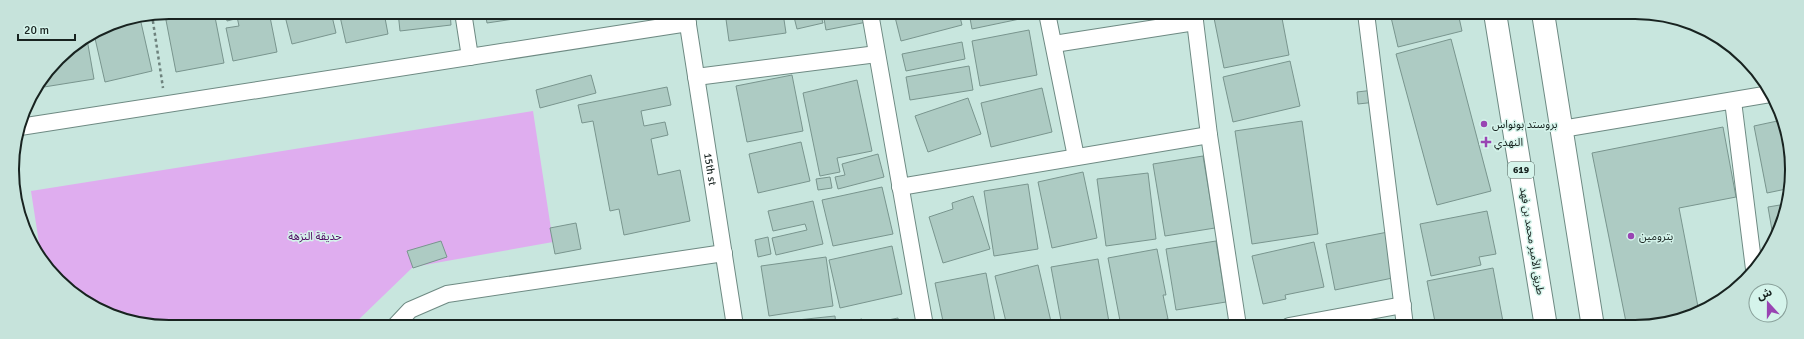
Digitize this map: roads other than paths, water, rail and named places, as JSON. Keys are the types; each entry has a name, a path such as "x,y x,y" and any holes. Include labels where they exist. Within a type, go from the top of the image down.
{"highway":[{"name":"طريق الأمير محمد بن فهد","path":"1496,19 1545,320"},
{"path":"1544,19 1592,320"}],"street":[{"path":"464,19 470,57"},
{"path":"25,126 470,57 681,19"},
{"name":"15th st","path":"687,19 734,320"},
{"path":"871,19 924,320"},
{"path":"1048,19 1076,157"},
{"path":"1054,44 1184,19"},
{"path":"1194,19 1209,135 1237,320"},
{"path":"1367,19 1405,320"},
{"path":"696,77 877,54"},
{"path":"1562,129 1765,95"},
{"path":"1733,101 1753,262"},
{"path":"900,187 1209,135"},
{"path":"401,320 410,310 446,294 724,254"},
{"path":"1322,320 1403,305"}],"place":[{"name":"بروستد بونواس","path":"1484,124"},
{"name":"النهدي","path":"1486,142"},
{"name":"بترومين","path":"1631,236"}],"park label":[{"name":"حديقة النزهة","path":"315,236"}]}
